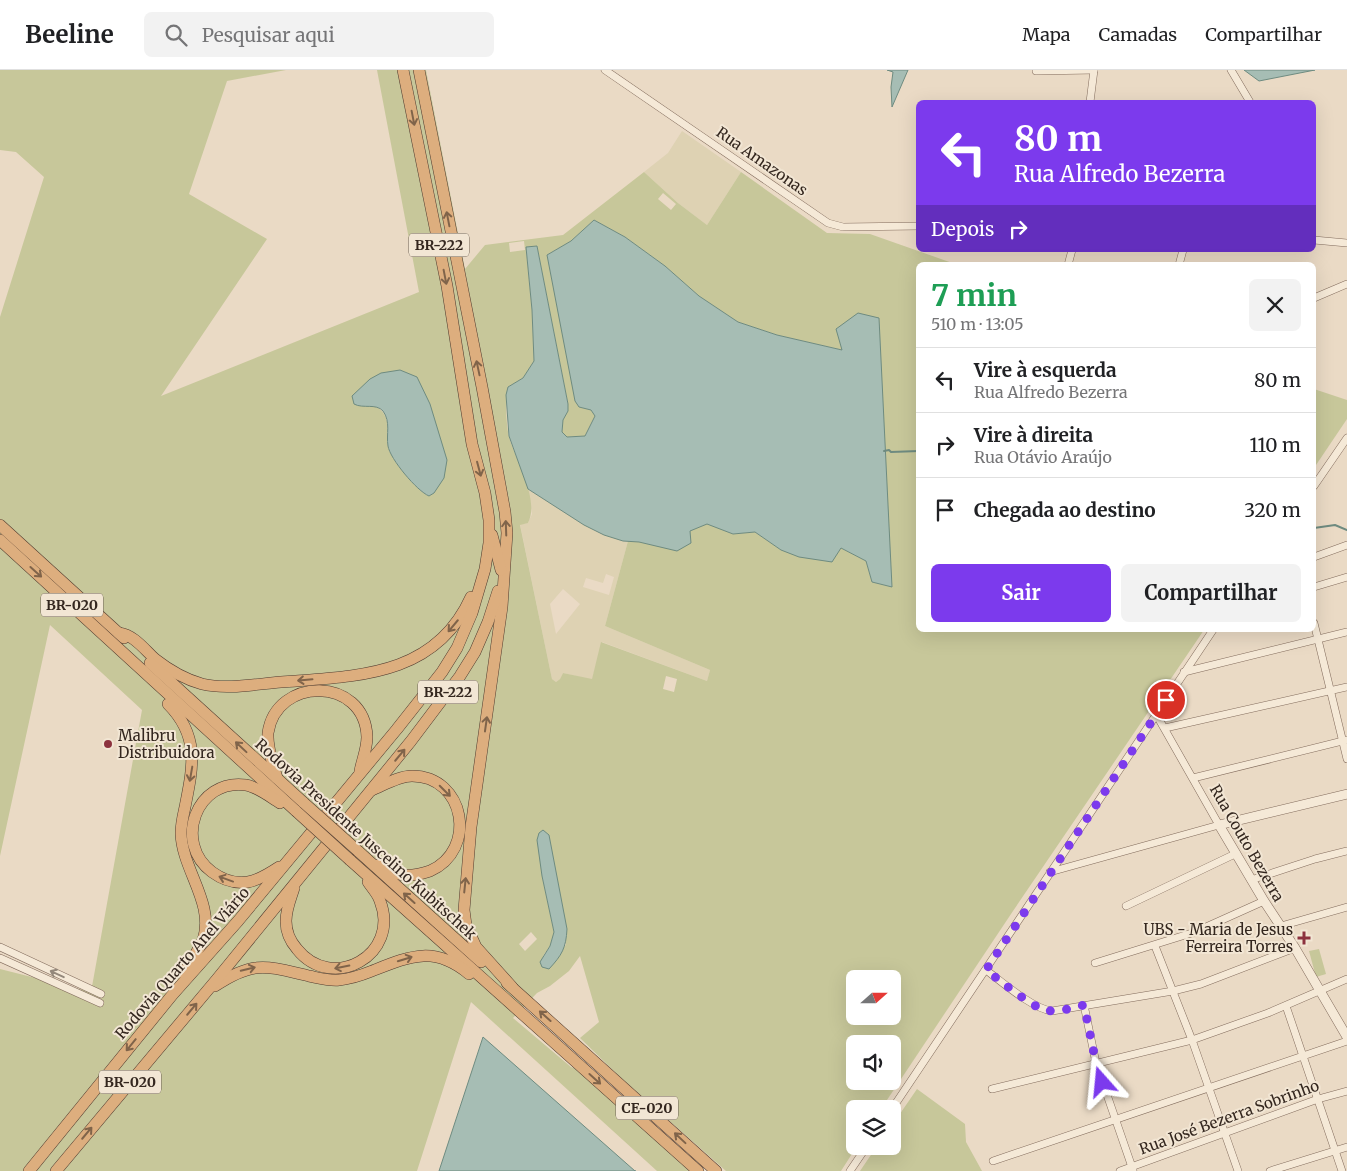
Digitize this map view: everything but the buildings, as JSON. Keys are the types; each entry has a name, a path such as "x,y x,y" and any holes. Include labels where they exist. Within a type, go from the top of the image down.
{"highway":[{"name":"BR-222","path":"359,775 442,672 457,648 472,612 489,543 489,520 485,493 472,444 447,286 403,70"},
{"name":"BR-222","path":"298,879 411,741 460,676 475,652 488,622 503,577 507,533 500,479 419,70"},
{"path":"489,520 503,577 502,608 471,827 464,910 466,925 476,947 512,987"},
{"name":"Rodovia Presidente Juscelino Kubitschek","path":"0,525 278,780 298,807"},
{"name":"Rodovia Presidente Juscelino Kubitschek","path":"0,540 143,672 356,858 512,987 716,1171"},
{"path":"119,634 131,636 156,659 174,672 202,684 227,686 354,676 393,668 403,664 426,651 440,640 458,621 467,608 484,569"},
{"path":"143,672 152,687 182,720 190,739 193,755 192,774 181,825 182,845 203,902 205,926 203,939 173,994"},
{"path":"278,780 268,744 268,732 272,721 279,709 290,700 308,691 319,690 332,692 344,697 360,715 367,737 359,775"},
{"name":"Rodovia Quarto Anel Viário","path":"29,1171 173,994 238,922 359,775"},
{"path":"356,858 404,875 426,872 438,867 446,860 457,844 461,829 457,806 443,787 434,781 410,776 368,792"},
{"path":"286,863 248,882 236,882 221,878 207,868 197,856 194,848 192,823 195,814 204,800 223,788 234,786 246,785 257,789 285,806 298,807"},
{"path":"298,879 287,913 288,932 293,945 310,962 323,967 343,968 360,962 374,950 382,936 384,923 380,901 356,858"},
{"name":"Rodovia Presidente Juscelino Kubitschek","path":"356,858 494,988 698,1171"},
{"name":"BR-020","path":"56,1171 298,879"},
{"path":"205,993 238,972 258,967 270,967 328,980 345,980 402,959 421,955 433,955 443,958 462,968 488,987 494,988"}],"street":[{"name":"Rua Amazonas","path":"605,70 828,223 843,226 916,226"},
{"path":"1036,71 1094,70 1090,100"},
{"path":"1230,70 1249,100"},
{"path":"1316,238 1347,243"},
{"path":"1316,297 1347,284"},
{"path":"1316,483 1347,438"},
{"path":"1316,556 1347,545"},
{"path":"1316,586 1347,577"},
{"path":"1316,631 1330,691 1345,740 1347,759"},
{"path":"898,1100 1212,632"},
{"path":"1184,672 1347,632"},
{"path":"1165,728 1347,687"},
{"name":"Rua Couto Bezerra","path":"1156,714 1235,854 1295,948 1347,1037"},
{"path":"1193,778 1345,740"},
{"path":"1050,872 1219,825 1347,794"},
{"path":"1251,880 1315,859 1347,851"},
{"path":"1126,906 1235,854"},
{"path":"1095,964 1195,932 1264,901"},
{"path":"1281,926 1347,907"},
{"path":"1155,946 1192,1040 1238,1171"},
{"path":"0,947 101,994"},
{"path":"986,970 1045,1010 1061,1010 1172,991 1226,975 1295,948"},
{"path":"0,958 100,1003"},
{"path":"992,1089 1192,1040 1286,1006 1347,979"},
{"path":"1084,1005 1096,1063 1133,1169"},
{"path":"1286,1006 1342,1171"},
{"path":"993,1160 1347,1041"},
{"name":"Rua José Bezerra Sobrinho","path":"1120,1171 1133,1169 1225,1133 1347,1090"},
{"path":"1270,1171 1347,1147"},
{"path":"850,1171 861,1155"}],"shaded area":[{"path":"887,70 908,70 892,107 891,87 893,72"},
{"path":"1244,70 1315,70 1259,81"},
{"path":"682,131 741,172 707,225 678,203 644,172 668,153"},
{"path":"594,220 625,237 665,266 699,296 738,322 777,335 842,350 836,329 858,313 879,318 892,587 872,582 866,561 841,548 832,562 799,557 781,550 755,532 733,534 707,524 690,531 691,543 677,551 639,542 623,541 604,535 584,525 528,489 509,436 506,395 508,387 523,378 534,361 532,310 526,247 537,246 568,404 568,411 563,420 562,432 567,437 585,436 595,416 591,410 579,407 575,401 547,255 571,241"},
{"path":"400,370 417,377 430,404 447,460 444,478 434,493 429,496 411,481 390,452 388,446 388,424 383,411 377,407 354,404 352,396 370,379 381,373"},
{"path":"528,489 584,525 623,541 628,541 605,626 710,670 707,681 602,642 592,680 563,673 556,682 552,679 520,524 528,523 532,514","holes":["606,574 614,577 609,595 583,587 586,578 603,583","563,589 580,604 556,634 550,604"]},
{"path":"543,830 549,835 567,929 566,941 562,951 549,969 542,967 540,962 550,946 554,932 542,876 537,840 539,833"},
{"path":"483,1037 635,1171 439,1171"}],"green space":[{"path":"0,70 286,70 227,81 189,194 267,239 161,396 419,292 377,70 426,70 465,269 485,245 563,235 644,172 678,203 707,225 741,172 827,233 870,234 916,250 916,252 949,262 916,262 916,632 1203,632 901,1079 901,1035 846,1035 846,1090 894,1090 887,1100 846,1100 846,1155 851,1155 841,1171 726,1171 621,1078 580,1038 599,1022 580,956 569,971 550,986 537,993 513,1018 571,1067 576,1069 691,1171 657,1171 471,1002 417,1171 0,1171 0,969 91,992 142,710 50,625 0,856 0,317 44,177 16,152 0,150","holes":["663,193 676,204 671,210 658,199","594,220 625,237 665,266 699,296 738,322 777,335 842,350 892,587 872,582 866,561 841,548 781,550 755,532 733,534 707,523 669,537 648,541 628,541 605,626 710,670 707,681 601,642 592,679 563,673 556,682 552,679 520,525 528,523 531,514 531,503 526,480 509,437 506,398 508,387 523,378 534,361 532,310 526,247 537,246 568,404 568,411 563,420 562,432 567,437 585,436 595,416 591,410 579,407 547,255 571,241","524,241 525,250 510,252 509,243","430,404 434,493 429,496 411,481 394,459 388,446 387,420 382,411 377,407","666,676 677,679 674,692 663,689","542,876 566,945 543,956 550,946 554,932","531,932 537,939 525,951 519,944"]},
{"path":"1316,390 1347,400 1347,419 1316,465"},
{"path":"1319,949 1326,974 1316,977 1309,951"},
{"path":"917,1089 965,1124 966,1142 982,1171 860,1171 871,1155 901,1155 901,1112"}],"waterway":[{"path":"884,451 916,451"},
{"path":"1316,528 1335,525 1347,530"}],"place":[{"name":"Malibru Distribuidora","path":"108,744"},
{"name":"UBS - Maria de Jesus Ferreira Torres","path":"1304,938"}],"route":[{"path":"1102,1082 1096,1063 1084,1005 1061,1010 1045,1010 986,970 1166,700"}]}
